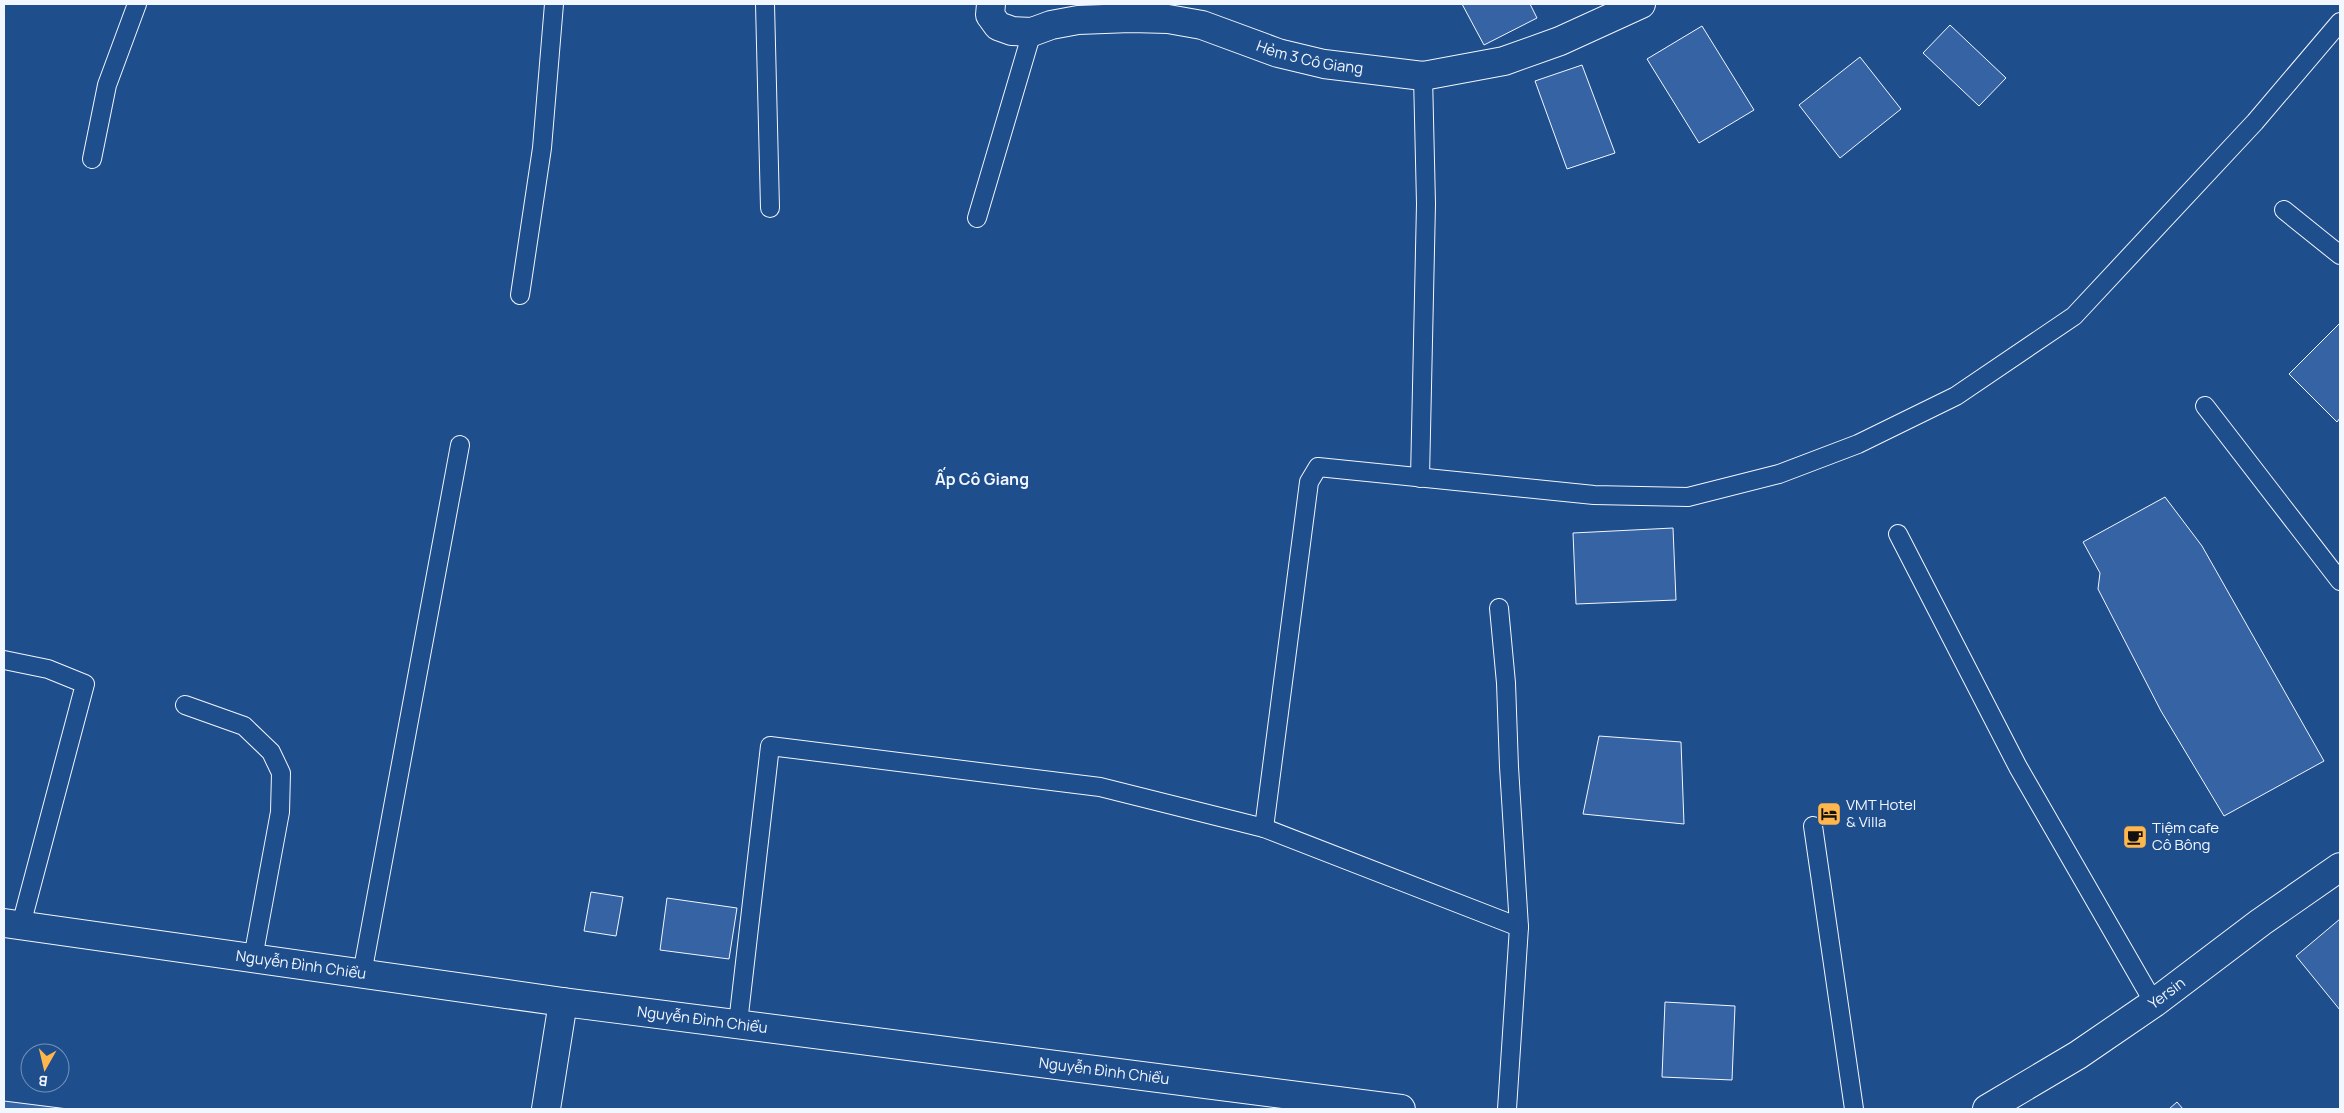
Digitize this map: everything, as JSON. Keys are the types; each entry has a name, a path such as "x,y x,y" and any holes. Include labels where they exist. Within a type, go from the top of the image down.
{"main road":[{"name":"Hẻm 3 Cô Giang","path":"991,4 990,15 998,26 1012,31 1032,32 1051,25 1078,20 1168,19 1202,25 1278,53 1324,64 1423,76 1504,62 1560,41 1641,4"},
{"name":"Yersin","path":"1987,1109 2078,1055 2154,1003 2260,922 2340,867"},
{"name":"Nguyễn Đình Chiểu","path":"13,924 563,1002 1401,1109"},
{"path":"546,1109 563,1002"}],"lane":[{"path":"92,159 107,86 137,4"},
{"path":"520,295 542,148 554,4"},
{"path":"765,4 770,208"},
{"path":"1264,828 1309,482 1318,468 1594,495 1688,496 1779,474 1858,444 1956,396 2074,316 2256,122 2340,22"},
{"path":"977,218 1032,32"},
{"path":"1420,478 1426,204 1423,76"},
{"path":"2284,210 2340,255"},
{"path":"2205,406 2340,581"},
{"path":"362,974 460,444"},
{"path":"1898,534 2018,767 2154,1003"},
{"path":"1499,608 1506,684 1508,767 1519,927 1507,1109"},
{"path":"4,660 48,669 85,684 13,924"},
{"path":"185,705 244,726 271,752 281,773 280,812 253,958"},
{"path":"738,1023 770,746 1100,787 1264,828 1519,927"},
{"path":"1813,826 1854,1109"}],"building":[{"path":"1462,4 1530,4 1537,18 1484,45"},
{"path":"1950,25 2006,78 1979,106 1923,53"},
{"path":"1702,26 1754,110 1699,143 1647,59"},
{"path":"1860,57 1901,109 1840,158 1799,105"},
{"path":"1582,65 1615,153 1567,169 1535,81"},
{"path":"2340,323 2340,418 2337,422 2289,374"},
{"path":"2165,497 2202,546 2324,761 2224,816 2161,711 2098,589 2100,573 2083,542"},
{"path":"1673,528 1676,600 1576,604 1573,533"},
{"path":"1599,736 1681,742 1684,824 1583,814"},
{"path":"591,892 623,897 616,936 584,931"},
{"path":"667,898 737,908 729,959 660,950"},
{"path":"2340,919 2340,1010 2296,956"},
{"path":"1665,1002 1735,1006 1732,1080 1662,1077"},
{"path":"4,1101 68,1109 4,1109"},
{"path":"2177,1102 2183,1109 2169,1109"}],"place":[{"name":"VMT Hotel & Villa","path":"1829,814"},
{"name":"Tiệm cafe Cô Bông","path":"2135,837"}],"district":[{"name":"Ấp Cô Giang","path":"982,479"}]}
